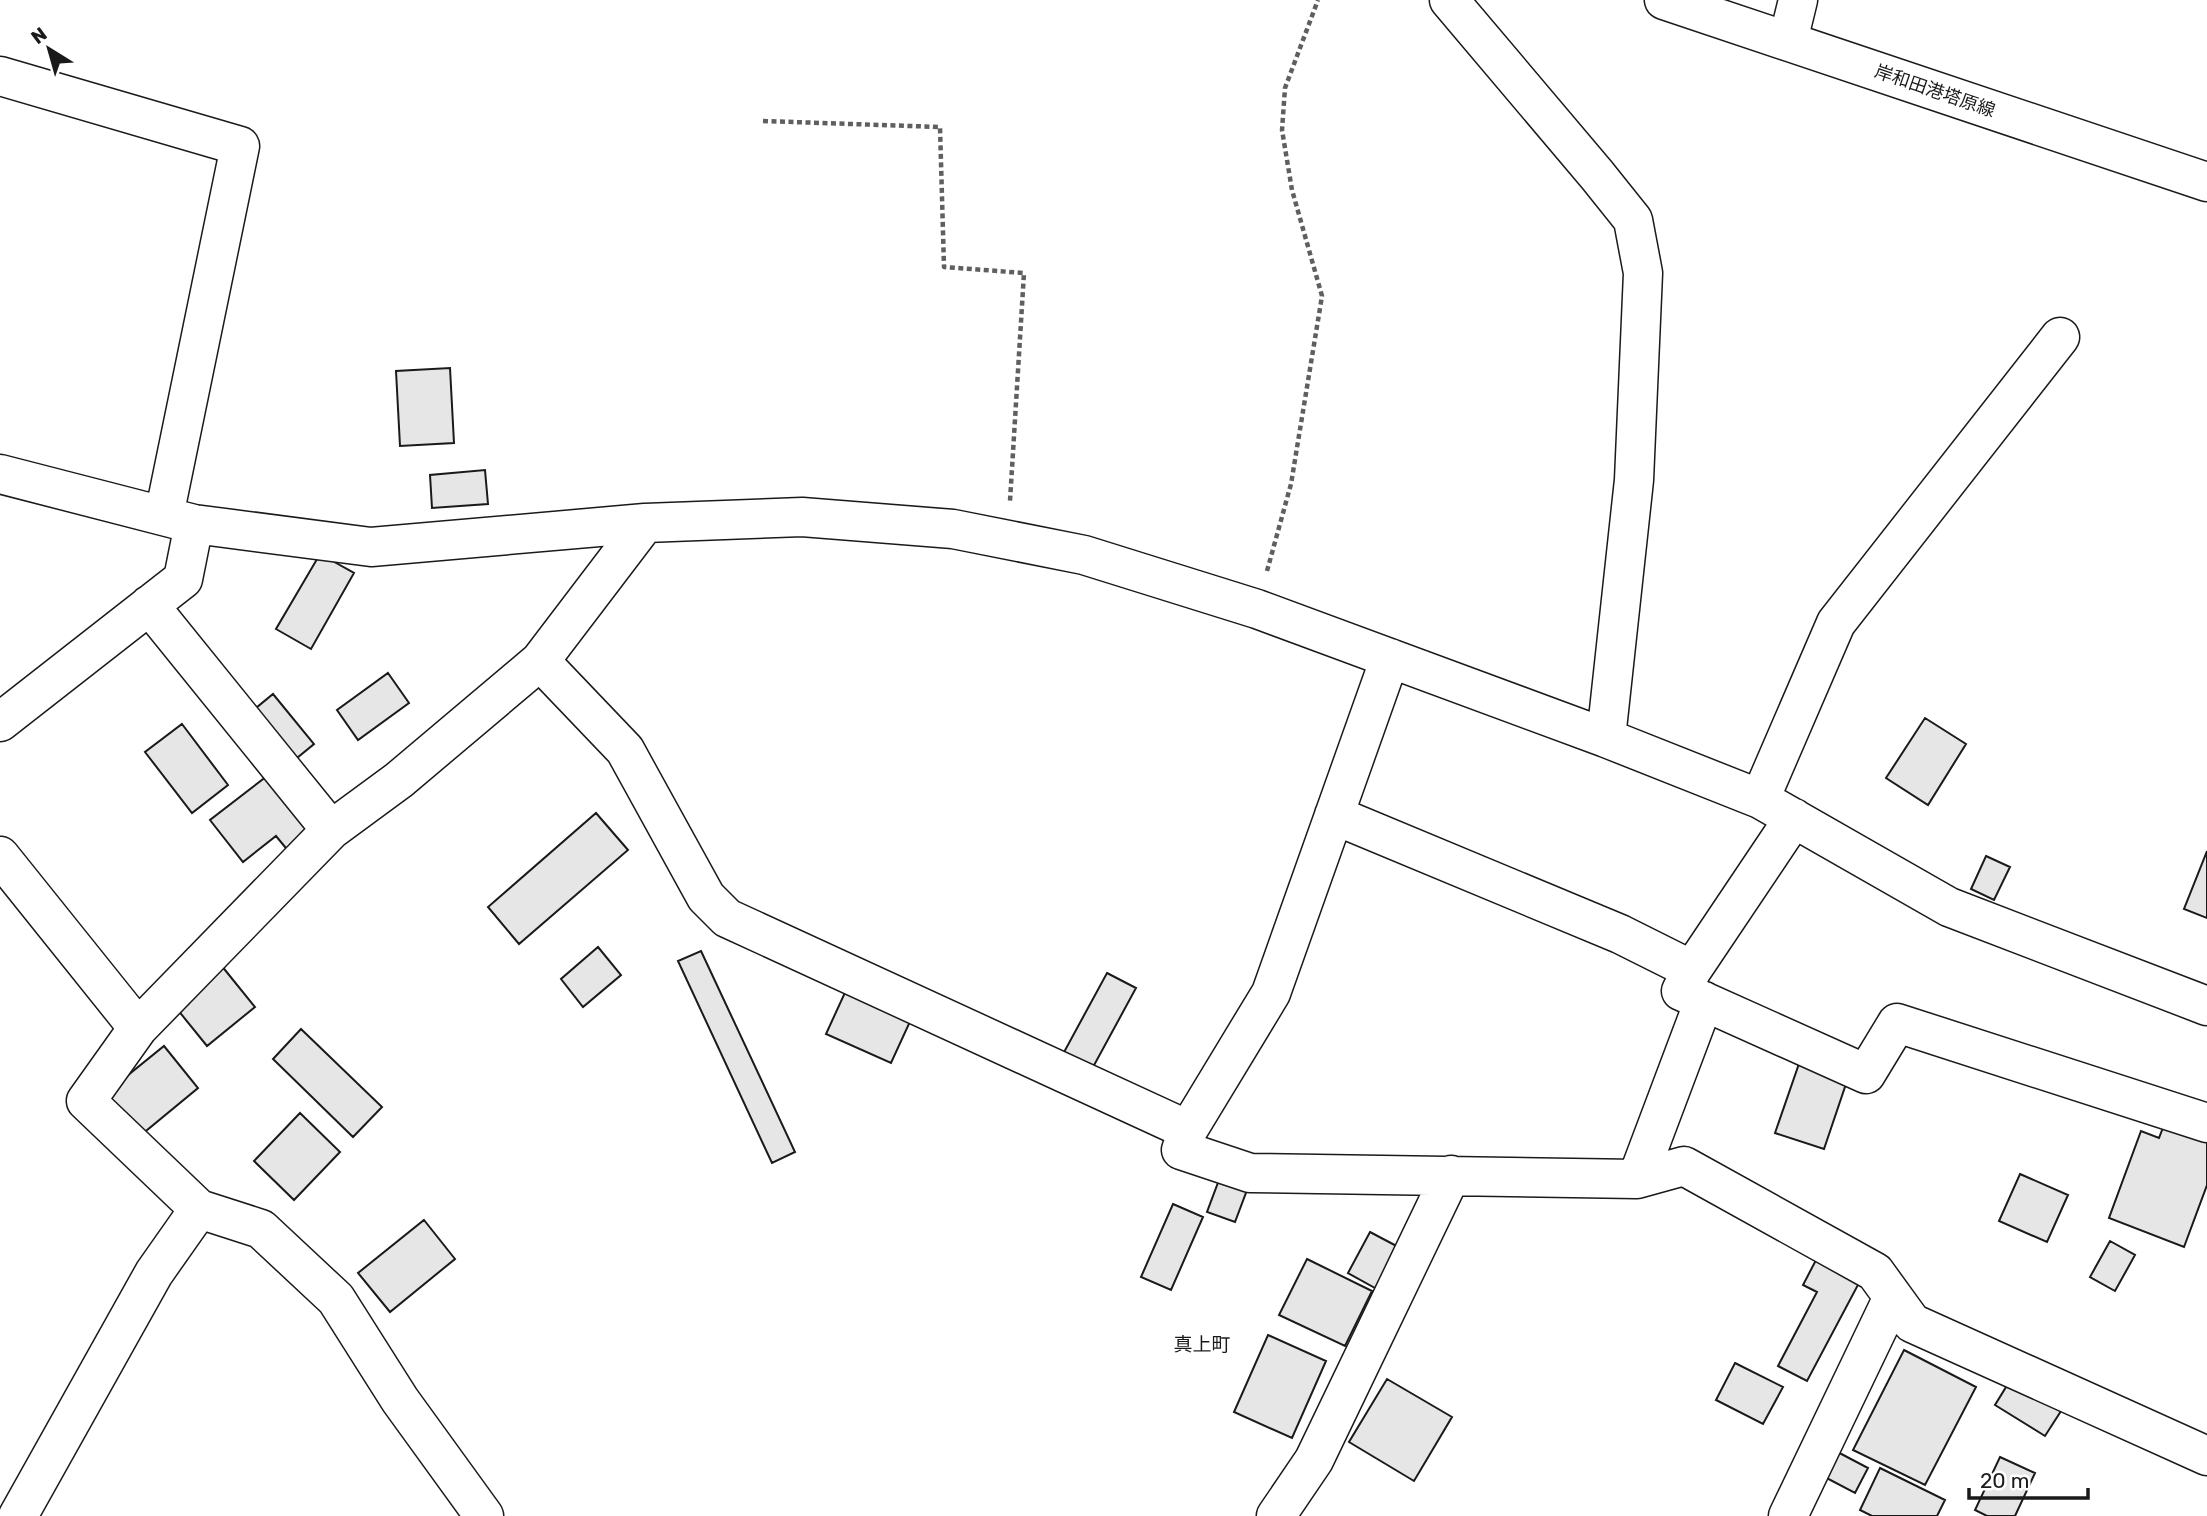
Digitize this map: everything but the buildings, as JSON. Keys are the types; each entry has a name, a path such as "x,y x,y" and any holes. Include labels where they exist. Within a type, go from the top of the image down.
{"street":[{"path":"1449,0 1633,220 1643,272 1634,481 1606,737"},
{"name":"岸和田港塔原線","path":"1664,0 2207,182"},
{"path":"1788,41 1798,0"},
{"path":"0,76 240,146 179,520 183,579 0,722"},
{"path":"1760,799 1836,623 2060,337"},
{"path":"0,474 179,520 371,547 645,523 802,517 953,529 1084,555 1256,609 1606,737 1760,799 1949,907 2207,1006"},
{"path":"484,1516 400,1400 336,1299 261,1229 199,1209 86,1101 138,1028 331,830 399,780 540,661 645,523"},
{"path":"149,605 331,830"},
{"path":"1390,658 1271,993 1188,1130 1181,1150 1250,1173 1637,1179 1684,1166 1875,1272 1912,1323 2207,1455"},
{"path":"540,661 625,750 706,897 727,918 1188,1130"},
{"path":"1334,815 1620,934 1698,985 1866,1074 1897,1023 2207,1123"},
{"path":"1637,1179 1698,985 1794,818"},
{"path":"0,856 138,1028"},
{"path":"1276,1516 1314,1460 1451,1175"},
{"path":"19,1516 154,1273 199,1209"},
{"path":"1788,1516 1893,1297"}],"path":[{"path":"1256,609 1291,484 1322,296 1292,190 1283,130 1285,88 1318,0"},
{"path":"763,121 940,127 944,267 1024,273 1008,540"}],"district":[{"name":"真上町","path":"1202,1344"}]}
